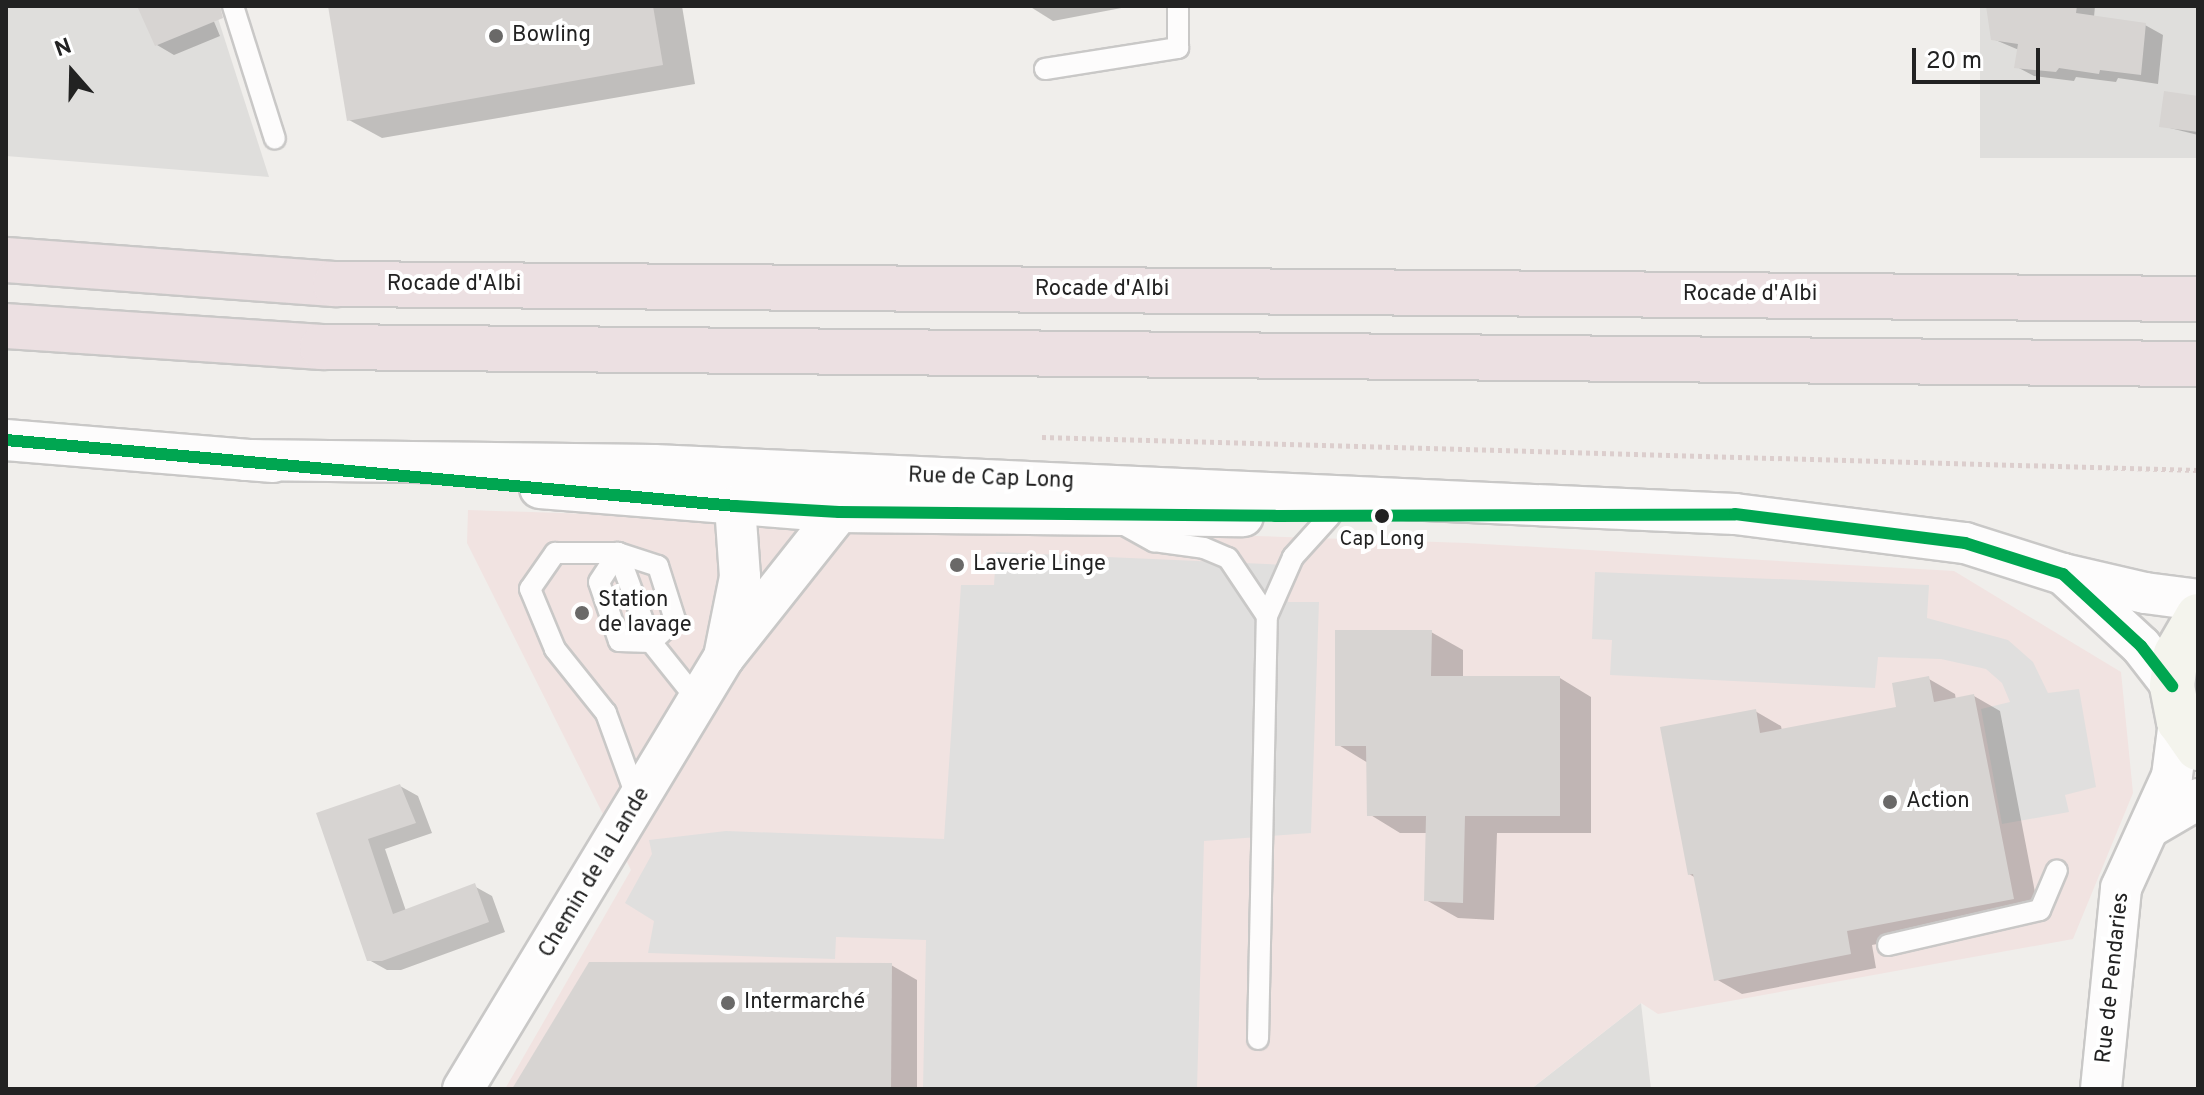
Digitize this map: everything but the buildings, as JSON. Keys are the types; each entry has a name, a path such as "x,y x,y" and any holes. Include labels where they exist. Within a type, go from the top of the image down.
{"highway":[{"name":"Rocade d'Albi","path":"6,260 335,284 2198,299"},
{"path":"6,326 322,347 2198,364"}],"main road":[{"path":"2183,718 2176,654 2198,616"}],"street":[{"name":"Rue de Cap Long","path":"6,440 735,506 839,512 1330,516 1735,514"},
{"name":"Rue de Cap Long","path":"246,460 654,465 1735,514 1965,543 2063,574 2145,593 2198,600"},
{"path":"654,465 806,488 988,493 1055,482"},
{"path":"735,506 806,488"},
{"path":"806,488 839,512"},
{"name":"Chemin de la Lande","path":"724,657 740,577 735,506"},
{"name":"Chemin de la Lande","path":"463,1089 724,657 839,512"},
{"name":"Rue de Cap Long","path":"2063,574 2141,646 2183,718"},
{"name":"Rue de Pendaries","path":"2101,1089 2121,888 2152,826 2172,776 2183,718"},
{"path":"2152,826 2198,799"}],"lane":[{"path":"233,6 275,139"},
{"path":"1045,69 1178,48 1178,6"},
{"path":"1107,514 1154,541 1204,548 1228,558 1267,616"},
{"path":"1258,1039 1267,616 1293,557 1330,516"},
{"path":"618,553 599,582 619,641 651,642 675,620 658,566 618,553 555,553 530,589 555,649 606,713 638,801"},
{"path":"618,553 651,642 699,702"},
{"path":"1888,945 2040,910 2057,870"}],"shaded area":[{"path":"6,6 214,6 269,177 6,156"},
{"path":"1980,6 2198,6 2198,158 1980,158"},
{"path":"468,510 1467,543 1954,571 2121,672 2133,793 2073,939 1658,1014 1641,1003 1531,1089 505,1089 631,870 467,543"},
{"path":"996,552 1286,565 1288,602 1319,602 1311,833 1204,841 1197,1089 923,1089 926,940 836,937 835,959 648,953 654,921 625,903 652,854 649,840 726,831 944,839 961,585 994,585"},
{"path":"1595,572 1929,585 1927,618 2008,640 2033,662 2048,693 2079,689 2096,787 2065,795 2069,812 2002,824 1981,709 2010,702 2002,683 1986,669 1941,659 1878,657 1875,688 1610,675 1612,640 1592,639"},
{"path":"1641,1003 1651,1089 1531,1089"}],"transit line":[{"path":"6,440 735,506 839,512 1275,516 1735,514 1965,543 2063,574 2141,646 2172,686"}],"place":[{"name":"Bowling","path":"496,36"},
{"name":"Cap Long","path":"1382,516"},
{"name":"Laverie Linge","path":"957,565"},
{"name":"Station de lavage","path":"582,613"},
{"name":"Action","path":"1890,802"},
{"name":"Intermarché","path":"728,1003"}]}
